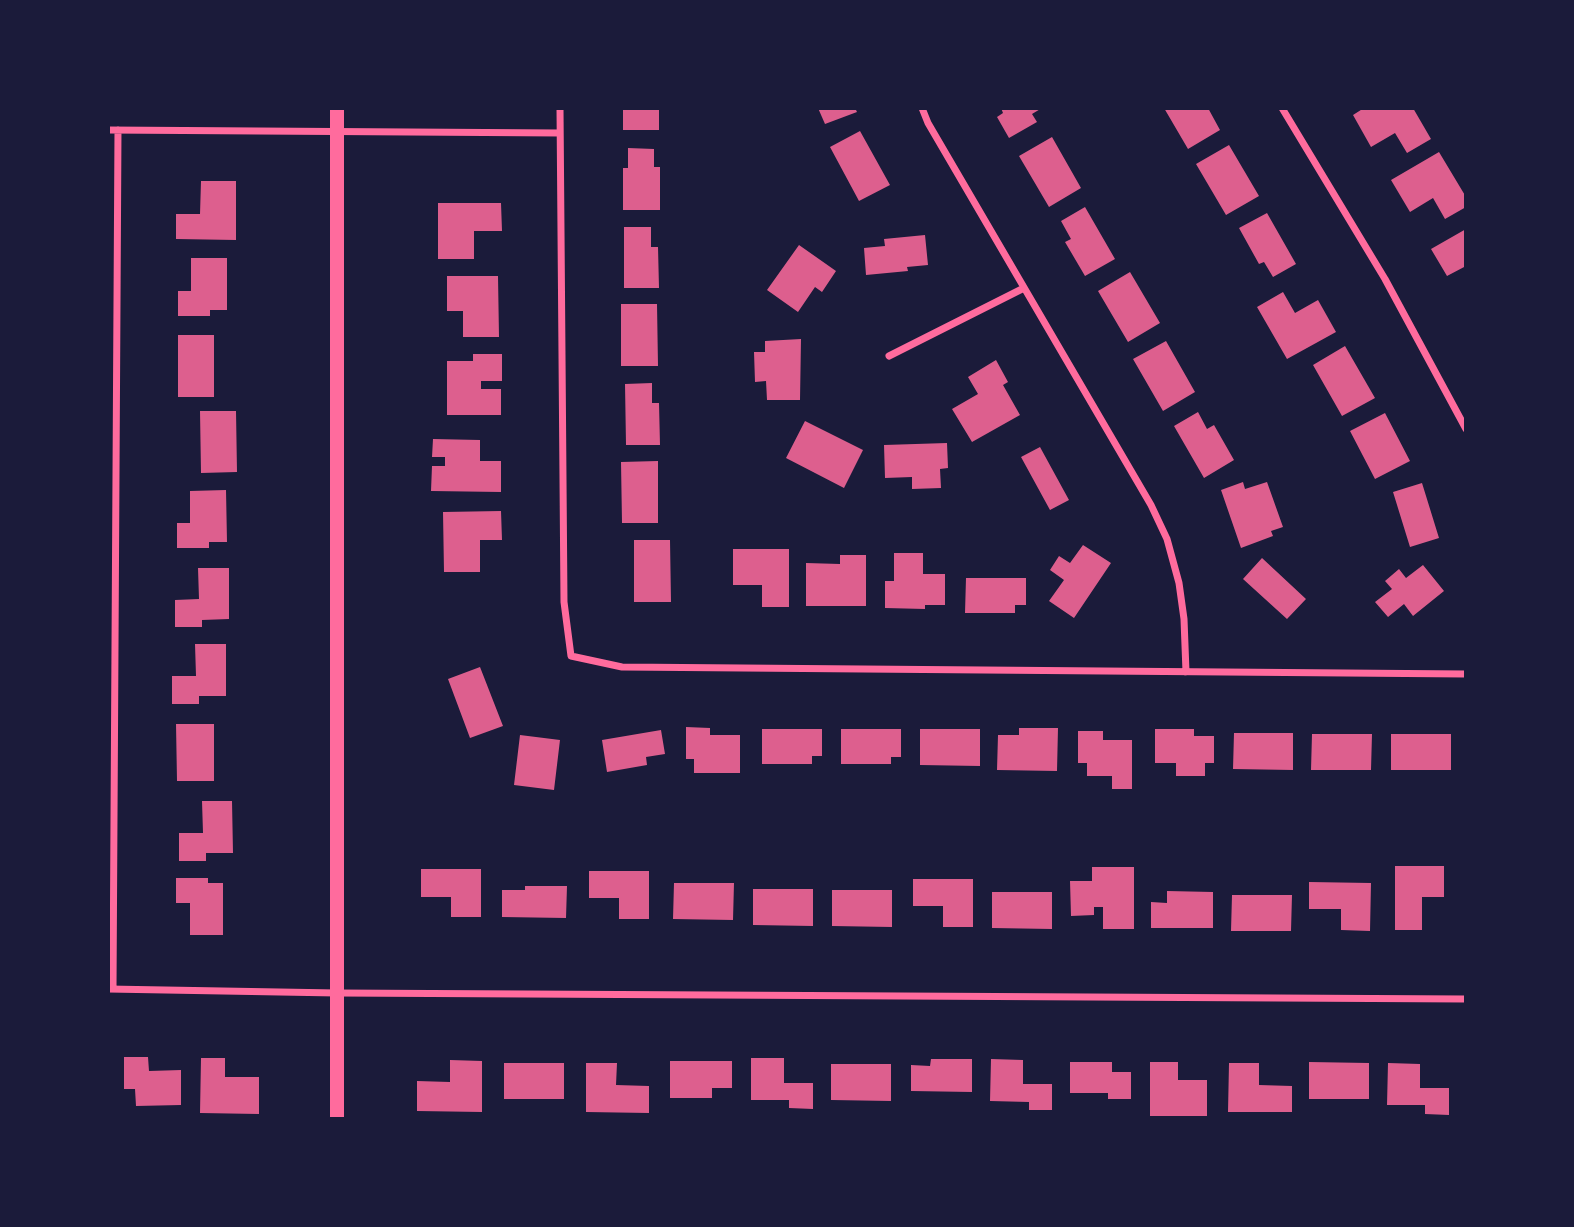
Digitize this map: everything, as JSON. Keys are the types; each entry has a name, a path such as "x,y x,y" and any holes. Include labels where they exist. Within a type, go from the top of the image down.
{"main road":[{"path":"337,108 337,1118"}],"street":[{"path":"560,108 564,602 571,656 622,667 1465,674"},
{"path":"922,108 1167,539 1179,583 1184,619 1185,672"},
{"path":"1282,108 1385,279 1465,429"},
{"path":"108,130 560,133"},
{"path":"118,130 111,989 337,993 1465,999"},
{"path":"889,356 1024,288"}],"building":[{"path":"623,108 659,108 659,130 623,130"},
{"path":"818,108 855,108 857,112 825,124"},
{"path":"1001,108 1042,108 1032,114 1037,122 1009,138 997,117 1003,113"},
{"path":"1164,108 1208,108 1220,130 1188,149"},
{"path":"1364,108 1413,108 1431,139 1407,153 1395,133 1371,147 1353,115"},
{"path":"860,131 890,185 859,201 830,147"},
{"path":"1052,137 1081,188 1049,207 1019,156"},
{"path":"1229,145 1259,196 1226,215 1196,164"},
{"path":"628,148 654,149 654,167 660,167 660,210 623,210 623,168 628,168"},
{"path":"1439,152 1466,197 1466,207 1445,219 1433,198 1410,212 1391,180"},
{"path":"201,181 236,181 236,240 176,239 176,214 200,214"},
{"path":"438,203 501,203 502,231 474,231 474,259 438,259"},
{"path":"1085,207 1115,259 1085,276 1065,242 1071,239 1061,221"},
{"path":"1267,213 1296,264 1273,277 1264,262 1259,264 1239,228"},
{"path":"624,227 651,227 651,247 658,247 659,288 624,288"},
{"path":"1466,229 1466,266 1447,276 1431,249"},
{"path":"925,235 928,265 907,267 908,271 866,275 864,248 885,246 884,239"},
{"path":"799,245 836,271 822,292 815,287 798,312 767,290"},
{"path":"191,258 227,258 227,310 210,310 210,316 178,316 178,291 191,291"},
{"path":"1130,272 1160,323 1128,342 1098,291"},
{"path":"447,276 498,276 499,337 463,337 463,311 447,311"},
{"path":"1283,292 1295,313 1318,300 1336,332 1287,359 1257,307"},
{"path":"621,304 657,304 658,366 621,366"},
{"path":"178,335 214,335 214,397 178,397"},
{"path":"801,339 800,400 767,400 766,381 755,382 754,352 765,352 765,341"},
{"path":"1166,341 1195,392 1163,411 1133,359"},
{"path":"1345,346 1375,398 1342,416 1313,365"},
{"path":"473,354 502,354 502,381 481,381 481,389 501,389 501,415 447,415 447,361 473,361"},
{"path":"996,360 1008,382 1003,385 1020,415 972,442 952,409 978,394 968,377"},
{"path":"652,383 652,403 659,403 660,445 626,445 625,384"},
{"path":"200,411 236,411 237,472 201,473"},
{"path":"1198,412 1207,429 1214,425 1234,460 1204,478 1174,426"},
{"path":"1385,413 1410,461 1375,479 1350,431"},
{"path":"805,421 863,450 844,488 786,458"},
{"path":"433,439 480,440 480,461 501,461 501,492 431,491 432,466 445,466 445,457 432,457"},
{"path":"947,443 948,468 940,469 941,488 912,489 912,477 885,478 884,445"},
{"path":"1040,447 1069,500 1050,510 1021,457"},
{"path":"658,461 658,523 622,523 621,462"},
{"path":"1243,482 1245,489 1267,482 1283,527 1271,531 1273,536 1241,548 1221,490"},
{"path":"1422,483 1439,538 1410,547 1393,492"},
{"path":"226,490 227,542 209,542 209,548 177,548 177,523 190,523 190,491"},
{"path":"501,511 502,540 480,540 480,572 444,572 443,512"},
{"path":"634,540 670,540 671,602 634,602"},
{"path":"1083,545 1111,563 1074,618 1049,601 1064,580 1050,570 1059,556 1070,563"},
{"path":"733,549 789,549 789,607 762,607 762,585 733,585"},
{"path":"894,553 923,553 923,574 945,574 945,605 925,605 925,609 885,608 885,581 894,581"},
{"path":"840,555 866,555 866,606 806,606 806,563 840,564"},
{"path":"1262,558 1306,599 1287,619 1243,579"},
{"path":"1423,565 1444,591 1413,616 1404,604 1388,617 1375,602 1392,589 1385,581 1399,569 1406,578"},
{"path":"198,568 229,568 229,619 202,620 202,627 175,627 175,600 199,599"},
{"path":"966,578 1026,578 1026,605 1015,605 1015,613 965,613"},
{"path":"195,644 226,644 226,696 199,696 199,704 172,704 172,676 196,676"},
{"path":"480,667 503,726 470,738 448,679"},
{"path":"176,724 214,724 214,781 177,781"},
{"path":"686,727 710,728 710,735 740,735 740,773 694,773 694,759 686,759"},
{"path":"1019,728 1058,728 1057,771 997,770 998,735 1019,735"},
{"path":"762,729 822,729 822,756 812,756 812,764 762,764"},
{"path":"841,729 901,729 901,757 891,757 891,764 841,764"},
{"path":"920,729 980,729 980,766 920,765"},
{"path":"1155,729 1194,729 1194,736 1214,736 1214,763 1205,763 1205,776 1176,776 1176,763 1155,763"},
{"path":"661,730 665,754 646,757 647,765 607,772 602,740"},
{"path":"1078,731 1103,731 1103,740 1132,740 1132,789 1112,789 1112,776 1087,776 1087,763 1078,763"},
{"path":"1234,733 1293,733 1293,770 1233,769"},
{"path":"1312,734 1372,734 1371,770 1311,770"},
{"path":"1391,734 1451,734 1451,770 1391,770"},
{"path":"520,735 560,740 554,790 514,785"},
{"path":"202,801 232,801 233,853 206,853 206,861 179,861 179,833 203,833"},
{"path":"1395,866 1444,866 1444,897 1422,897 1422,930 1395,930"},
{"path":"1092,867 1134,867 1134,929 1103,929 1103,907 1094,907 1094,915 1071,916 1070,881 1092,881"},
{"path":"421,869 481,869 481,917 451,917 451,897 421,897"},
{"path":"589,871 649,871 649,919 619,919 619,898 589,898"},
{"path":"176,878 208,878 208,883 223,883 223,935 190,935 190,903 176,903"},
{"path":"913,879 973,879 973,927 943,927 943,906 913,906"},
{"path":"1309,882 1371,883 1370,931 1341,930 1341,909 1309,909"},
{"path":"674,883 734,883 733,920 673,919"},
{"path":"525,886 567,886 566,918 502,917 502,890 525,890"},
{"path":"753,889 813,889 813,926 753,925"},
{"path":"832,890 892,890 892,927 832,926"},
{"path":"1167,891 1213,892 1213,928 1151,928 1151,902 1167,903"},
{"path":"992,892 1052,892 1052,929 992,928"},
{"path":"1232,895 1292,895 1291,931 1231,931"},
{"path":"124,1057 148,1057 149,1071 181,1070 181,1105 136,1106 135,1089 124,1089"},
{"path":"201,1058 225,1058 225,1077 259,1077 259,1114 200,1113"},
{"path":"751,1058 784,1058 784,1083 813,1083 813,1109 789,1108 789,1100 751,1100"},
{"path":"931,1059 972,1059 972,1092 911,1091 911,1065 930,1066"},
{"path":"991,1059 1023,1060 1023,1084 1052,1084 1052,1110 1029,1110 1029,1102 990,1101"},
{"path":"450,1060 482,1061 482,1112 417,1111 417,1081 450,1082"},
{"path":"670,1061 732,1061 732,1088 712,1088 712,1098 670,1098"},
{"path":"1070,1062 1112,1062 1112,1072 1131,1072 1131,1099 1108,1099 1108,1093 1070,1093"},
{"path":"1150,1062 1178,1062 1178,1080 1207,1080 1207,1116 1150,1116"},
{"path":"1309,1062 1369,1063 1369,1099 1309,1099"},
{"path":"504,1063 564,1063 564,1099 504,1099"},
{"path":"586,1063 617,1063 616,1085 649,1086 649,1113 586,1112"},
{"path":"1229,1063 1259,1063 1259,1085 1292,1086 1292,1112 1228,1112"},
{"path":"1388,1063 1420,1064 1420,1088 1449,1088 1449,1115 1425,1114 1425,1105 1387,1105"},
{"path":"831,1064 891,1064 891,1101 831,1100"}]}
